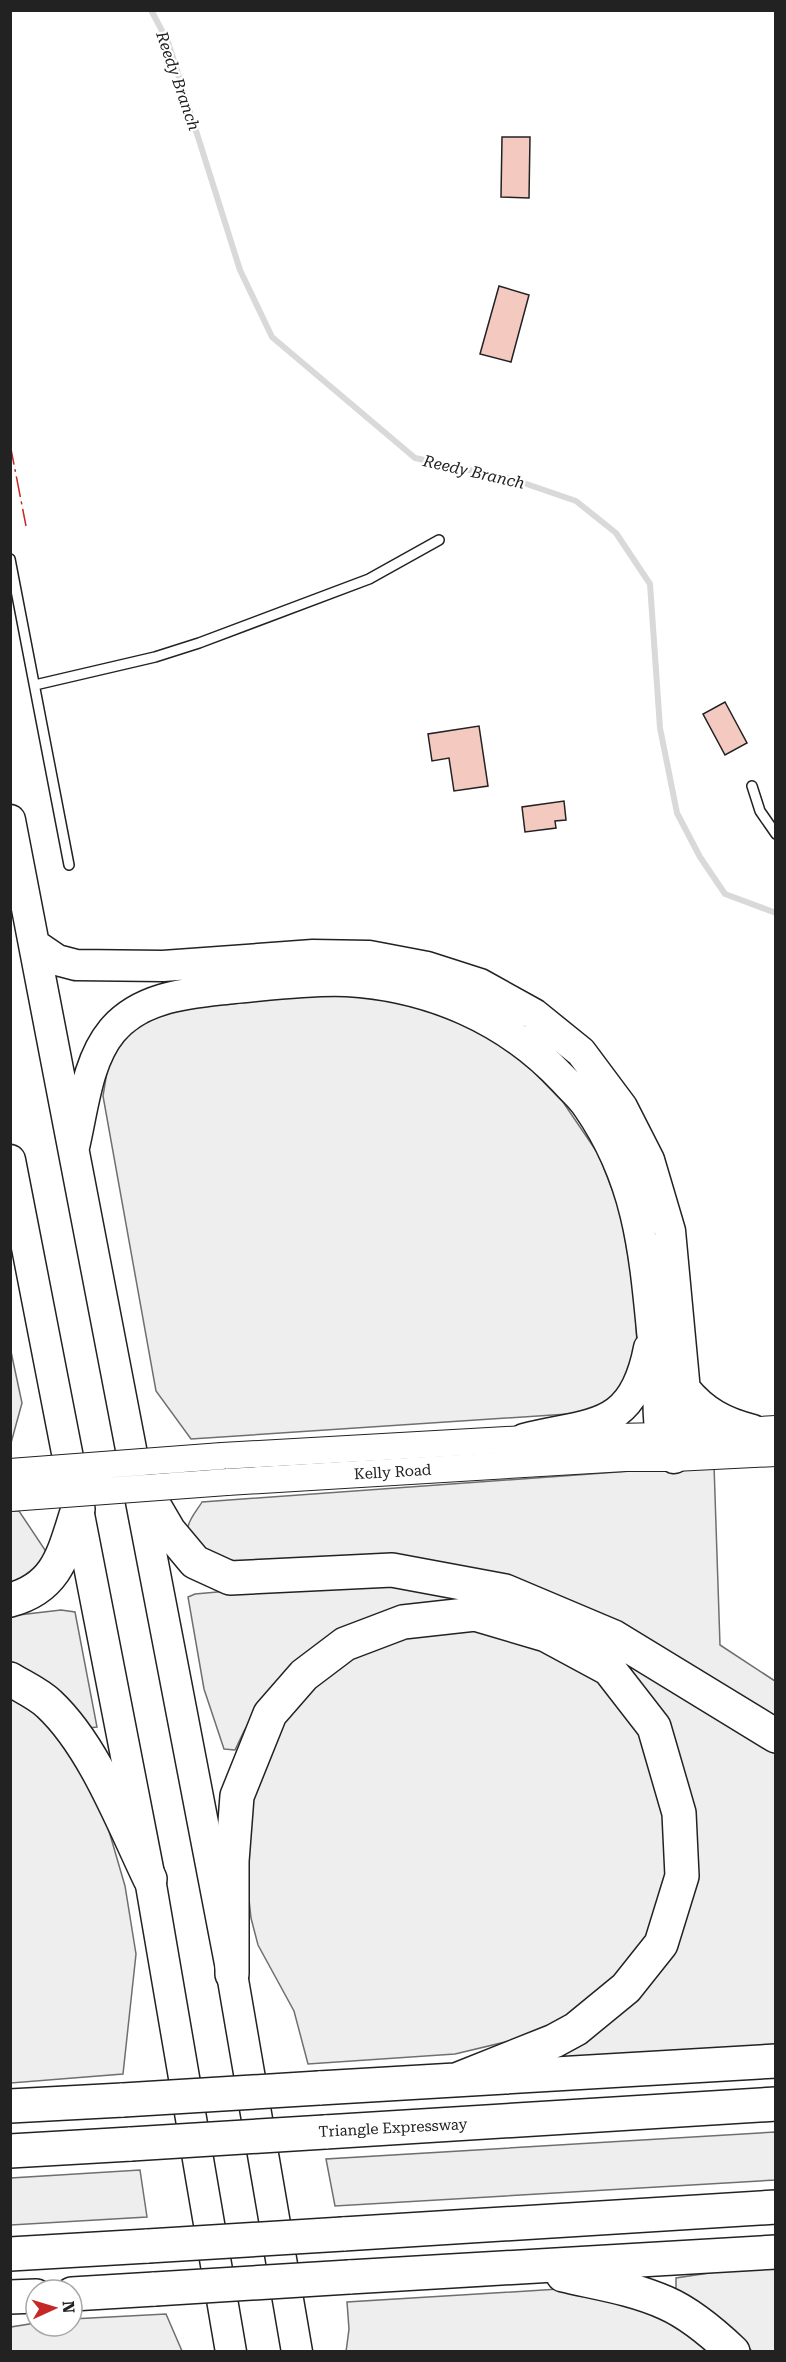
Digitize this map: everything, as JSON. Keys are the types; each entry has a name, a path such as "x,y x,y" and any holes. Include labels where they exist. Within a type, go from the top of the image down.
{"highway":[{"path":"10,820 232,1974 297,2352"},
{"path":"35,945 57,960 76,965 163,966 313,954 369,956 427,966 480,984 534,1014 581,1052 622,1107 649,1160 669,1231 685,1389 675,1443"},
{"path":"74,1147 89,1081 99,1052 113,1030 138,1011 162,999 212,990 344,981 388,986 451,1003 486,1018 547,1062 587,1105 611,1146 628,1185 643,1240 652,1334 675,1443"},
{"path":"10,1160 150,1879 231,2352"},
{"path":"524,1439 556,1431 585,1428 600,1423 624,1408 638,1386 652,1334"},
{"path":"685,1389 698,1405 716,1417 735,1425 764,1429"},
{"path":"138,1478 169,1531 195,1562 230,1578 392,1570 505,1591 614,1637 776,1736"},
{"path":"10,1600 26,1596 51,1577 62,1559 78,1509"},
{"path":"232,1974 232,1861 237,1796 270,1714 304,1675 345,1644 403,1622 475,1614 546,1635 609,1670 654,1727 679,1813 682,1876 661,1944 626,1988 576,2029 554,2041 456,2080"},
{"path":"10,1679 49,1703 78,1738 106,1786 150,1879"},
{"path":"10,2106 776,2061"},
{"name":"Triangle Expressway","path":"10,2151 776,2104"},
{"path":"10,2254 776,2208"},
{"path":"84,2293 776,2252"},
{"path":"530,2267 627,2289 666,2303 698,2322 733,2352"}],"main road":[{"name":"Kelly Road","path":"10,1498 227,1482 626,1458 675,1443 764,1429"},
{"name":"Kelly Road","path":"10,1472 222,1456 524,1439 675,1443 776,1453"}],"lane":[{"path":"35,684 155,657 199,643 369,579 439,540"},
{"path":"10,559 69,865"},
{"path":"752,786 760,811 776,834"}],"shaded area":[{"path":"341,992 406,1001 465,1021 520,1058 563,1102 599,1155 620,1210 635,1295 637,1347 626,1384 606,1408 568,1414 191,1439 156,1391 103,1096 109,1060 128,1033 159,1012 195,1003"},
{"path":"10,1347 22,1403 11,1443 10,1443"},
{"path":"714,1465 720,1645 775,1681 775,1724 601,1616 235,1563 197,1548 188,1536 190,1522 202,1502"},
{"path":"11,1511 19,1511 47,1553 36,1570 11,1588"},
{"path":"340,1581 455,1591 454,1603 270,1689 235,1750 224,1749 204,1689 188,1597 195,1594"},
{"path":"61,1610 75,1612 97,1727 89,1728 11,1664 10,1616"},
{"path":"471,1625 513,1632 601,1681 636,1723 670,1839 665,1895 645,1940 606,1993 568,2018 522,2038 455,2054 308,2064 294,2011 258,1945 251,1918 245,1862 248,1808 277,1722 350,1652 405,1631"},
{"path":"611,1647 775,1753 775,2049 559,2062 558,2051 621,2011 694,1839"},
{"path":"10,1690 73,1746 102,1807 125,1886 136,1954 123,2074 11,2083"},
{"path":"775,2132 775,2180 335,2206 326,2159"},
{"path":"140,2170 147,2217 11,2225 11,2178"},
{"path":"775,2263 775,2351 752,2351 711,2311 676,2290 676,2278"},
{"path":"559,2289 674,2317 720,2352 346,2352 349,2329 347,2302"},
{"path":"166,2314 182,2351 11,2351 11,2327 24,2325 24,2338 84,2338 84,2318"}],"building":[{"path":"502,137 530,137 529,198 501,197"},
{"path":"499,286 529,295 511,362 480,354"},
{"path":"725,702 747,743 725,755 703,714"},
{"path":"479,726 488,786 454,791 449,758 432,761 428,734"},
{"path":"564,801 566,820 555,821 556,828 525,832 522,807"}],"waterway":[{"name":"Reedy Branch","path":"151,10 168,42 240,270 272,337 415,458 515,480 576,501 616,533 650,584 660,728 677,813 700,857 725,894 776,913"}],"power":[{"path":"10,444 26,526"}]}
